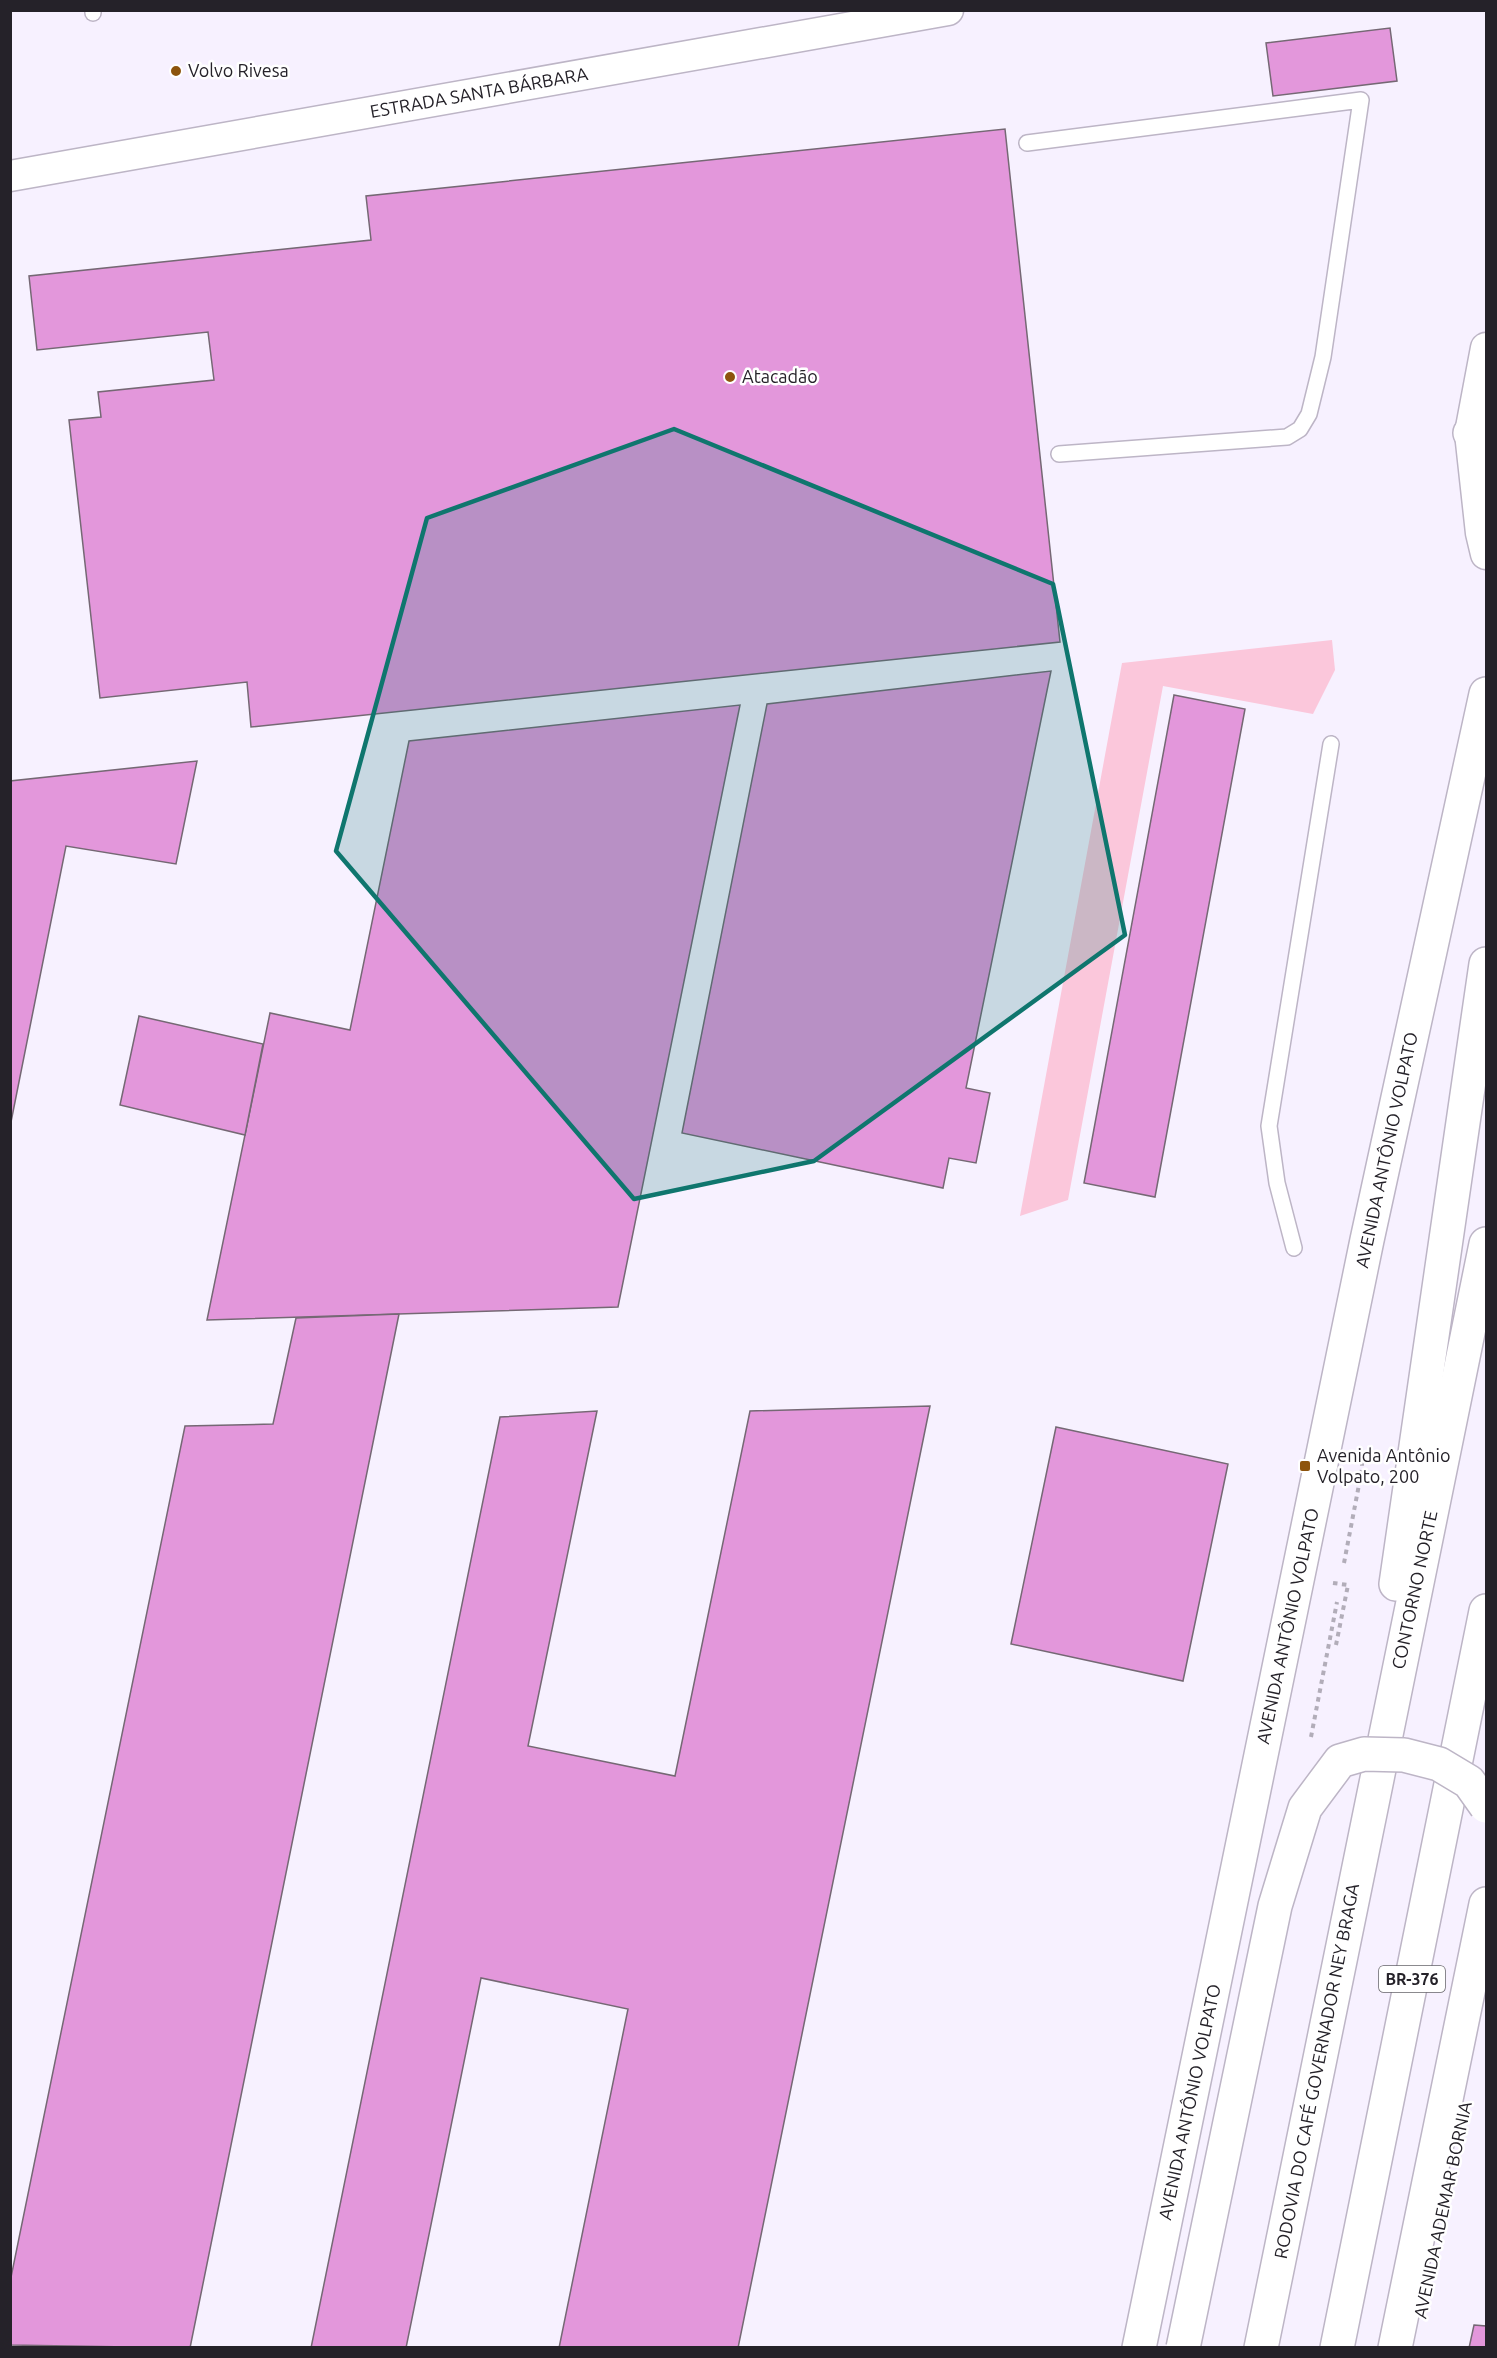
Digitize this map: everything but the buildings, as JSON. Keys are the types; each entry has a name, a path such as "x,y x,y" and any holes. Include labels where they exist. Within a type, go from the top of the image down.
{"main road":[{"name":"AVENIDA ANTÔNIO VOLPATO","path":"1139,2348 1367,1240 1486,694"},
{"path":"1373,1794 1375,1726 1486,964"},
{"name":"CONTORNO NORTE","path":"1373,1794 1486,1244"},
{"name":"BR-376","path":"1337,2348 1486,1611"},
{"path":"1183,2348 1275,1906 1305,1808 1340,1761 1364,1754 1404,1755 1439,1764 1468,1782 1486,1806"},
{"name":"RODOVIA DO CAFÉ GOVERNADOR NEY BRAGA","path":"1261,2348 1373,1794"},
{"path":"1395,2348 1486,1904"},
{"name":"AVENIDA ADEMAR BORNIA","path":"1415,2348 1486,2003"}],"street":[{"name":"ESTRADA SANTA BÁRBARA","path":"10,176 948,10"},
{"path":"1486,348 1478,426 1481,533 1486,554"}],"lane":[{"path":"1027,143 1361,100 1323,357 1309,414 1300,429 1287,437 1059,454"},
{"path":"1294,1248 1276,1183 1269,1126 1330,744"}],"highlighted area":[{"path":"674,429 1053,584 1125,935 814,1161 634,1199 336,851 427,518"}],"shaded area":[{"path":"1332,640 1335,670 1313,714 1163,686 1068,1200 1020,1216 1122,663"}],"place":[{"name":"Volvo Rivesa","path":"176,71"},
{"name":"Atacadão","path":"730,377"},
{"name":"Avenida Antônio Volpato, 200","path":"1305,1466"}]}
